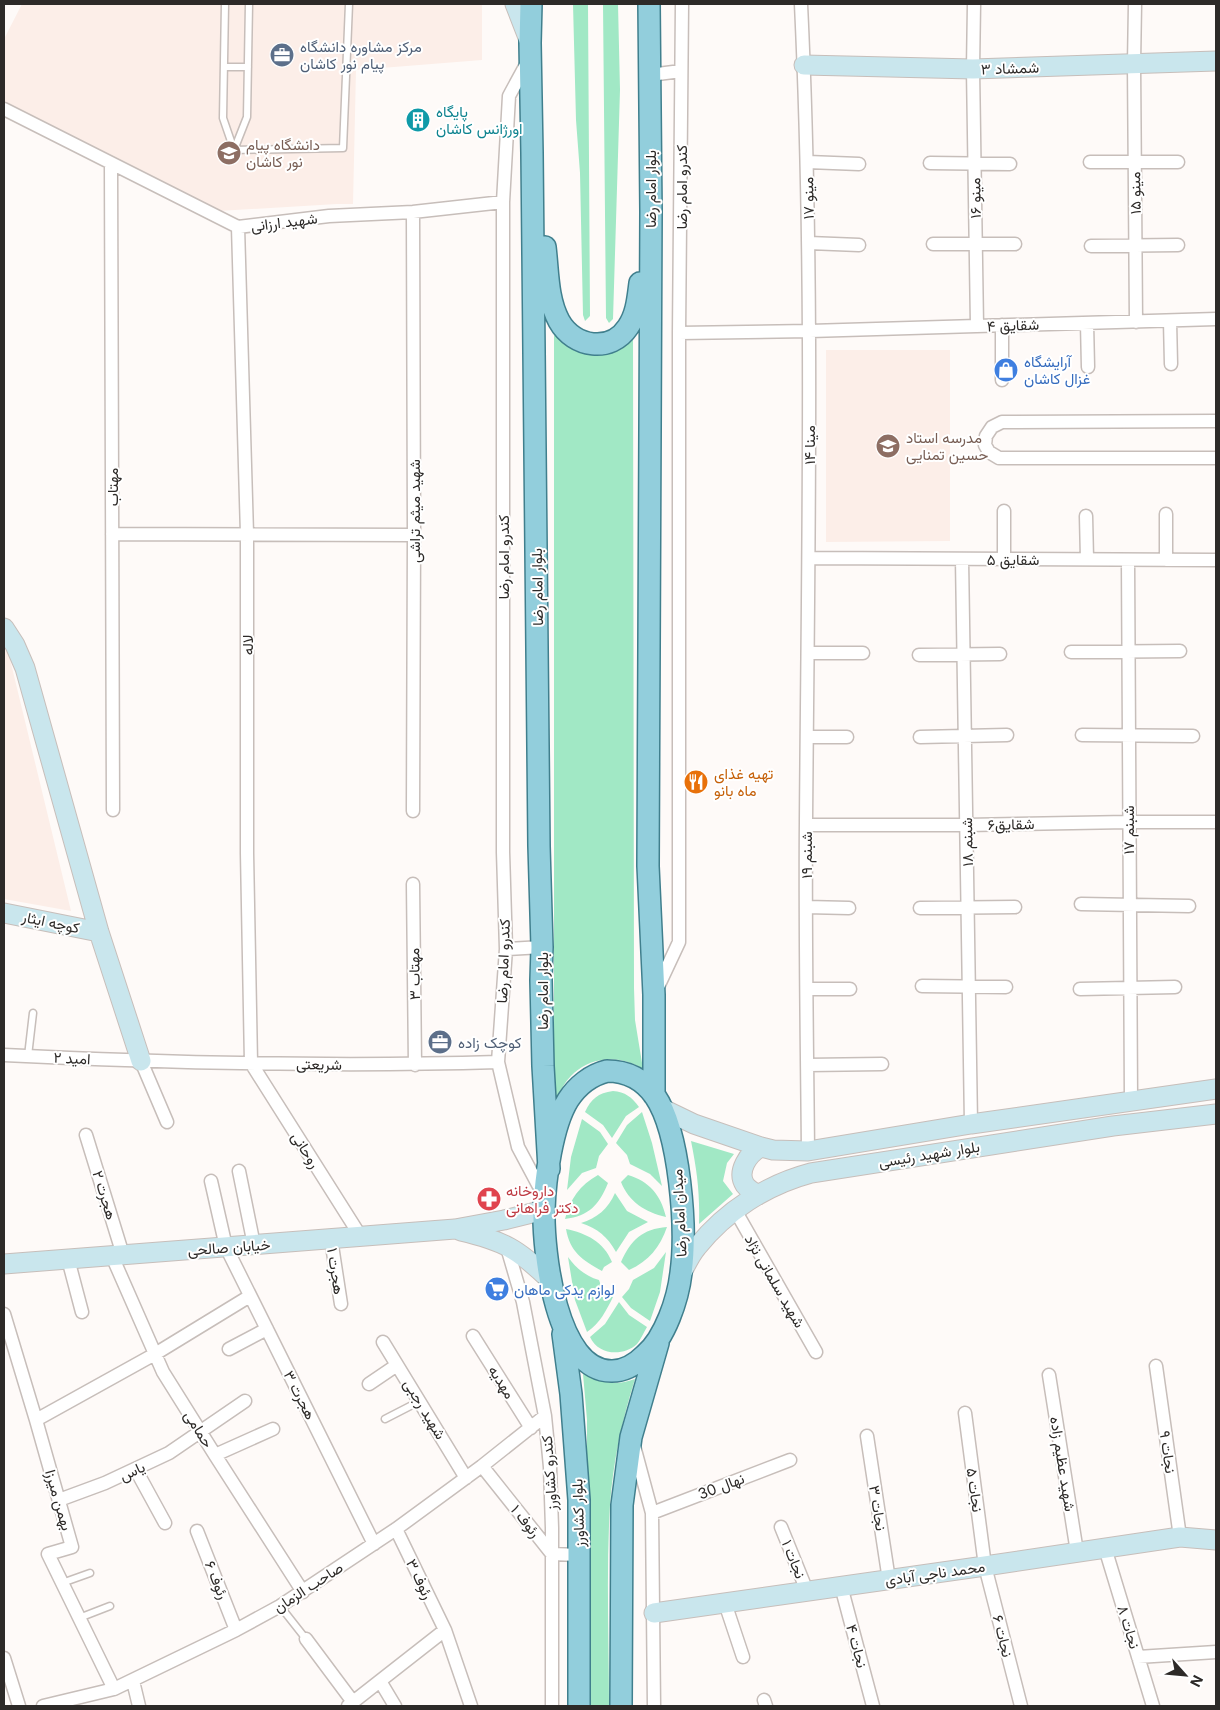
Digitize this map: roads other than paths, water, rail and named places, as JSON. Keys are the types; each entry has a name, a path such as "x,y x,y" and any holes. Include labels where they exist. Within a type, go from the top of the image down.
{"main road":[{"name":"بلوار امام رضا","path":"531,4 541,980 543,1066 549,1169"},
{"name":"بلوار امام رضا","path":"648,4 651,212 648,866 658,1102"},
{"path":"532,142 554,309 559,320 570,335 586,344 598,346 615,340 628,327 634,317 638,303 651,212"},
{"name":"میدان امام رضا","path":"616,1071 637,1078 658,1102 676,1159 681,1194 683,1235 681,1274 670,1313 660,1337 649,1352 635,1365 624,1370 602,1371 593,1366 576,1350 561,1322 550,1280 544,1204 554,1135 561,1115 575,1091 598,1073 616,1071"},
{"name":"بلوار کشاورز","path":"561,1322 571,1394 579,1500 579,1706"},
{"path":"621,1706 622,1505 631,1437 660,1337"}],"street":[{"path":"515,4 530,50"},
{"name":"کندرو امام رضا","path":"654,995 679,942 682,4"},
{"name":"مینو ۱۷","path":"801,4 808,162 810,331"},
{"name":"مینو ۱۶","path":"974,4 977,326"},
{"name":"مینو ۱۵","path":"1135,4 1136,322"},
{"name":"کندرو امام رضا","path":"530,50 509,96 503,202 503,852 506,949 498,1062 518,1147 544,1204"},
{"name":"شمشاد ۳","path":"804,65 974,69 1216,62"},
{"path":"650,75 682,71"},
{"name":"شهید ارزانی","path":"4,109 238,227 329,216 413,212 503,202"},
{"path":"808,162 860,164"},
{"path":"1090,162 1178,162"},
{"name":"مهتاب","path":"111,163 113,810"},
{"path":"930,163 1010,164"},
{"name":"شهید میثم تراشی","path":"412,810 414,534 413,212"},
{"name":"لاله","path":"238,227 247,534 251,1063"},
{"path":"809,243 859,245"},
{"path":"933,244 1015,244"},
{"path":"1091,246 1178,245"},
{"name":"شقایق ۴","path":"680,333 1216,320"},
{"path":"1170,321 1171,364"},
{"path":"1088,323 1088,367"},
{"path":"1002,325 1002,380"},
{"name":"مینا ۱۴","path":"809,558 810,331"},
{"path":"1216,421 1002,422 992,426 986,436 985,445 989,452 999,458 1216,458"},
{"path":"1004,511 1004,559"},
{"path":"1166,514 1166,560"},
{"path":"1086,516 1087,559"},
{"path":"112,534 414,534"},
{"name":"شقایق ۵","path":"809,558 1216,560"},
{"name":"شبنم ۱۹","path":"808,1151 806,825 809,558"},
{"name":"شبنم ۱۸","path":"962,559 971,1124"},
{"name":"شبنم ۱۷","path":"1128,560 1131,1101"},
{"path":"4,628 15,645 25,668 99,932 140,1062 167,1122"},
{"path":"1071,652 1180,651"},
{"path":"808,653 863,653"},
{"path":"919,654 1000,654"},
{"path":"920,737 1007,735"},
{"path":"1082,735 1193,736"},
{"path":"807,737 847,737"},
{"name":"شقایق۶","path":"806,825 1216,822"},
{"name":"مهتاب ۳","path":"413,884 415,1065"},
{"path":"1081,904 1188,906"},
{"path":"806,907 849,908"},
{"path":"920,908 1015,907"},
{"name":"کوچه ایثار","path":"4,913 99,932"},
{"path":"506,949 542,947"},
{"path":"922,986 1006,987"},
{"path":"1080,989 1175,987"},
{"path":"807,989 850,989"},
{"name":"امید ۲","path":"4,1054 140,1062"},
{"name":"شریعتی","path":"140,1062 415,1065 498,1062"},
{"name":"روحانی","path":"251,1063 361,1237"},
{"path":"807,1065 882,1064"},
{"name":"بلوار شهید رئیسی","path":"658,1102 694,1124 761,1147 773,1150 808,1151 971,1124 1216,1089"},
{"name":"بلوار شهید رئیسی","path":"681,1274 696,1248 726,1216 758,1195 783,1182 811,1173 1113,1126 1216,1114"},
{"name":"هجرت ۲","path":"86,1135 118,1256"},
{"path":"758,1195 745,1184 742,1178 743,1169 748,1157 761,1147"},
{"path":"239,1171 254,1245"},
{"name":"هجرت ۳","path":"211,1181 226,1247 374,1544"},
{"path":"455,1229 504,1220 544,1204"},
{"name":"شهید سلمانی نژاد","path":"735,1210 816,1352"},
{"path":"455,1229 506,1244 523,1255 550,1280"},
{"name":"خیابان صالحی","path":"4,1264 455,1229"},
{"name":"هجرت ۱","path":"331,1239 341,1304"},
{"name":"کندرو کشاورز","path":"506,1244 523,1302 545,1416 550,1467 552,1706"},
{"name":"حمامی","path":"118,1256 163,1372 214,1455 303,1592"},
{"path":"68,1259 82,1312"},
{"path":"36,1420 155,1354 250,1296"},
{"name":"بهمن میرزا","path":"4,1314 72,1547 48,1554 114,1689"},
{"path":"229,1349 267,1329"},
{"name":"مهدیه","path":"473,1336 531,1428"},
{"name":"شهید رجبی","path":"383,1342 466,1478"},
{"path":"369,1384 397,1365"},
{"name":"نجات ۹","path":"1156,1366 1180,1537"},
{"name":"شهید عظیم زاده","path":"1049,1375 1077,1552"},
{"name":"یاس","path":"59,1500 136,1470 169,1453 245,1401"},
{"name":"نجات ۵","path":"965,1413 985,1566"},
{"name":"صاحب الزمان","path":"43,1706 114,1689 236,1630 280,1606 396,1529 482,1466 545,1416"},
{"path":"214,1455 273,1429"},
{"name":"نجات ۳","path":"867,1436 889,1580"},
{"path":"631,1437 652,1513 654,1706"},
{"name":"نهال 30","path":"652,1513 790,1460"},
{"name":"رئوف ۱","path":"482,1466 552,1554"},
{"path":"136,1470 165,1523"},
{"name":"نجات ۱","path":"782,1527 807,1591"},
{"name":"رئوف ۳","path":"396,1529 445,1630 471,1706"},
{"name":"رئوف ۶","path":"197,1531 236,1630"},
{"name":"محمد ناجی آبادی","path":"654,1613 1180,1537 1216,1540"},
{"name":"نجات ۸","path":"1105,1548 1153,1706"},
{"path":"552,1554 580,1555"},
{"name":"نجات ۶","path":"985,1566 1021,1706"},
{"name":"نجات ۴","path":"841,1586 873,1706"},
{"path":"725,1603 743,1657"},
{"path":"306,1639 350,1704 445,1630"},
{"path":"1138,1657 1216,1652"},
{"path":"4,1658 19,1706"},
{"path":"132,1681 140,1706"},
{"path":"380,1681 395,1706"}],"lane":[{"path":"224,4 222,118 234,150"},
{"path":"234,150 247,117 249,4"},
{"path":"234,150 342,148 349,4"},
{"path":"224,67 248,67"},
{"path":"28,1056 33,1013"},
{"path":"385,1419 420,1401"},
{"path":"62,1583 90,1573"},
{"path":"79,1618 110,1606"},
{"path":"280,1606 306,1639"}],"place":[{"name":"مرکز مشاوره دانشگاه پیام نور کاشان","path":"282,55"},
{"name":"پایگاه اورژانس کاشان","path":"418,120"},
{"name":"دانشگاه پیام نور کاشان","path":"229,153"},
{"name":"آرایشگاه غزال کاشان","path":"1006,370"},
{"name":"مدرسه استاد حسین تمنایی","path":"888,446"},
{"name":"تهیه غذای ماه بانو","path":"696,782"},
{"name":"کوچک زاده","path":"440,1042"},
{"name":"داروخانه دکتر فراهانی","path":"489,1199"},
{"name":"لوازم یدکی ماهان","path":"497,1289"}]}
